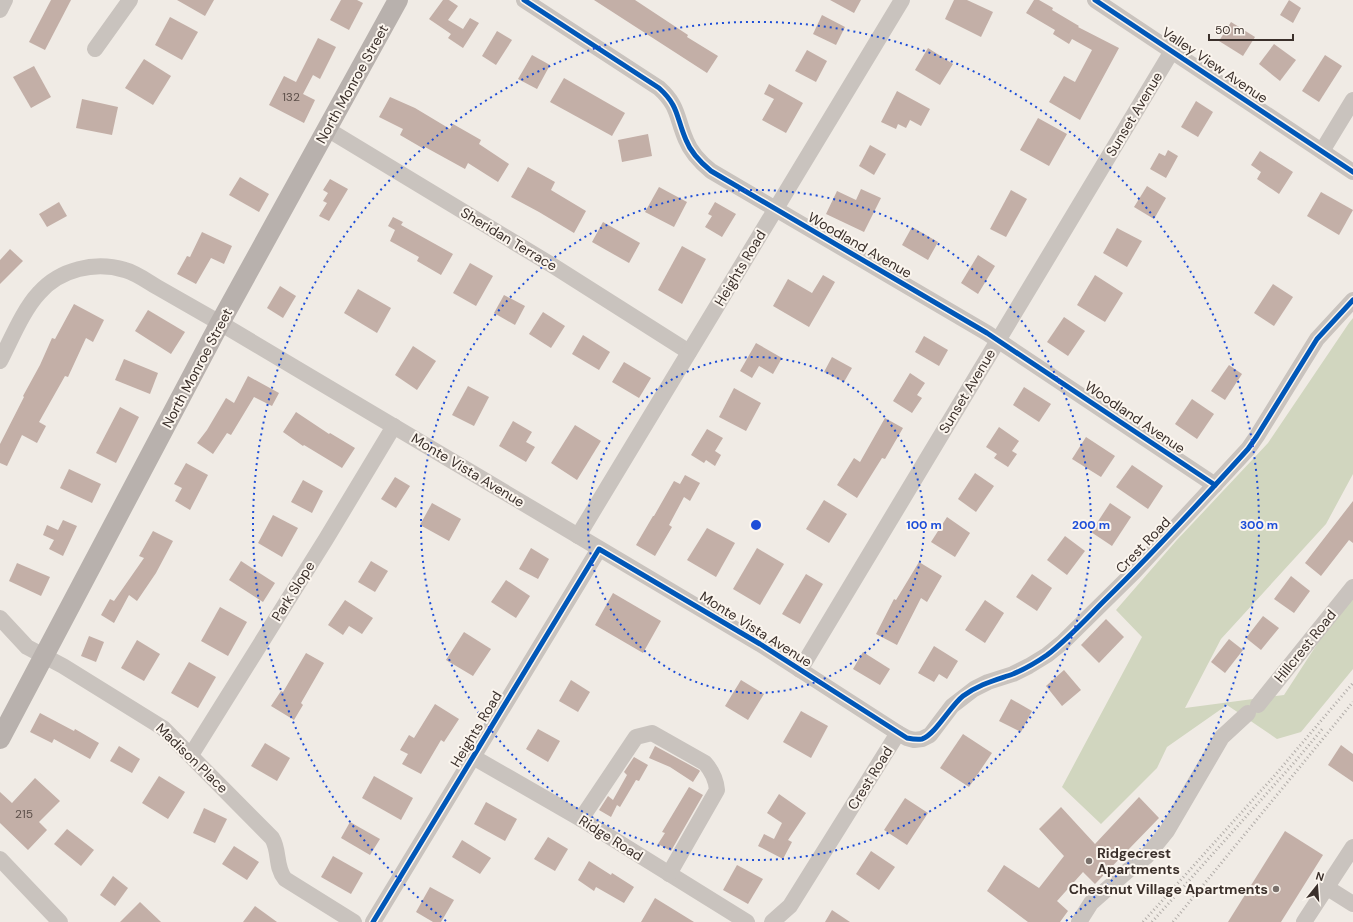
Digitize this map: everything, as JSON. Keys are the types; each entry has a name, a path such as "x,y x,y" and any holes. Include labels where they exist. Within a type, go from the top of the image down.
{"main road":[{"name":"North Monroe Street","path":"0,739 220,323 398,0"}],"street":[{"path":"0,10 5,0"},
{"path":"96,50 130,0"},
{"name":"Woodland Avenue","path":"524,0 659,88 668,96 674,105 685,139 699,161 711,171 998,340 1215,485"},
{"name":"Heights Road","path":"578,536 902,0"},
{"name":"Valley View Avenue","path":"1095,0 1322,151"},
{"name":"Sunset Avenue","path":"800,670 1172,51"},
{"path":"1353,100 1322,151 1353,172"},
{"name":"Sheridan Terrace","path":"327,129 548,263 689,352"},
{"name":"Monte Vista Avenue","path":"0,361 30,303 51,281 66,273 81,268 95,266 111,266 132,272 760,644 898,733"},
{"name":"Crest Road","path":"772,922 790,906 898,733 914,740 922,739 930,735 952,706 974,688 1013,674 1029,666 1047,655 1063,642 1134,572 1248,449 1317,339 1353,300"},
{"name":"Park Slope","path":"191,755 326,540 394,426"},
{"name":"Heights Road","path":"373,922 599,549"},
{"name":"Hillcrest Road","path":"1079,922 1091,903 1132,867 1146,857 1167,831 1222,737 1253,709 1353,587"},
{"name":"Madison Place","path":"0,618 27,647 63,666 163,728 272,838 277,848 279,870 284,879 354,922"},
{"path":"581,819 636,737 652,733 705,763 711,770 718,790 669,874"},
{"name":"Ridge Road","path":"473,757 581,819 747,922"},
{"path":"1304,922 1353,847"},
{"path":"0,859 60,922"},
{"path":"1326,887 1353,904"}],"green space":[{"path":"1353,318 1353,474 1326,524 1221,639 1185,708 1284,695 1323,635 1353,598 1353,669 1301,732 1277,739 1227,705 1167,747 1157,768 1101,824 1062,787 1142,637 1116,610 1176,541 1268,443"}],"building":[{"path":"51,0 71,0 45,50 29,42"},
{"path":"177,0 214,0 205,16"},
{"path":"341,0 357,0 363,3 349,30 330,20"},
{"path":"443,0 449,0 458,6 448,20 463,29 470,18 479,23 463,48 448,38 451,34 429,19"},
{"path":"594,0 635,0 688,35 687,37 718,56 707,73"},
{"path":"830,0 861,0 854,13"},
{"path":"954,0 967,0 993,12 981,37 945,19"},
{"path":"1034,0 1039,0 1053,8 1052,10 1079,26 1078,27 1119,48 1080,120 1049,102 1064,76 1075,82 1092,50 1072,39 1069,44 1053,34 1055,30 1026,13"},
{"path":"1289,0 1301,8 1293,23 1280,15"},
{"path":"822,15 845,27 836,45 813,34"},
{"path":"170,17 198,32 182,60 155,45"},
{"path":"1231,22 1255,37 1243,56 1219,41"},
{"path":"497,31 512,40 496,65 482,56"},
{"path":"318,38 336,47 320,79 313,75 303,94 315,100 304,123 269,105 284,76 296,82"},
{"path":"1274,44 1296,60 1280,81 1259,64"},
{"path":"928,48 953,64 940,85 915,70"},
{"path":"807,50 827,61 816,82 795,71"},
{"path":"532,55 550,65 537,89 518,79"},
{"path":"1325,55 1342,66 1319,102 1302,91"},
{"path":"144,59 171,76 153,105 125,88"},
{"path":"34,66 51,97 31,108 13,77"},
{"path":"564,78 625,113 612,136 550,102"},
{"path":"769,84 803,103 786,133 762,120 774,99 764,94"},
{"path":"897,91 930,109 921,126 910,120 906,128 898,124 896,129 881,122"},
{"path":"390,97 415,108 450,129 453,124 481,140 479,144 509,164 498,182 468,163 465,169 425,147 424,149 400,135 403,129 379,117"},
{"path":"82,99 118,107 112,135 76,128"},
{"path":"1196,101 1213,112 1198,137 1181,127"},
{"path":"1038,118 1067,134 1049,166 1020,150"},
{"path":"648,134 652,156 622,162 618,140"},
{"path":"870,145 886,154 874,175 859,166"},
{"path":"1168,150 1178,156 1166,178 1150,169 1159,153 1165,156"},
{"path":"1260,151 1293,172 1279,194 1257,179 1261,172 1251,165"},
{"path":"528,167 555,182 551,190 586,211 574,233 511,197"},
{"path":"240,177 269,194 259,212 229,195"},
{"path":"330,179 348,189 329,221 319,216 327,203 323,201 328,193 323,190"},
{"path":"1147,186 1166,198 1154,219 1134,207"},
{"path":"659,187 687,202 674,227 645,212"},
{"path":"861,189 881,198 864,232 826,214 837,191 856,200"},
{"path":"1011,190 1027,199 1006,237 990,229"},
{"path":"1321,192 1353,210 1339,235 1307,216"},
{"path":"59,202 67,216 47,227 39,214"},
{"path":"715,202 736,214 722,237 705,227 712,216 708,214"},
{"path":"393,217 403,222 401,225 453,254 441,275 417,261 419,257 390,241 395,230 388,226"},
{"path":"603,222 640,243 629,263 592,242"},
{"path":"912,227 938,242 928,260 902,245"},
{"path":"1117,228 1142,241 1127,267 1103,253"},
{"path":"202,232 232,246 224,264 211,258 196,284 177,274 187,256 190,257"},
{"path":"682,246 706,259 682,304 658,290"},
{"path":"10,249 23,261 0,284 0,260"},
{"path":"978,255 995,266 978,294 961,283"},
{"path":"470,263 493,276 476,306 453,293"},
{"path":"823,275 835,282 809,327 773,306 788,279 812,293"},
{"path":"1095,275 1123,293 1105,322 1077,305"},
{"path":"1273,284 1293,297 1274,326 1254,313"},
{"path":"280,286 296,296 283,318 267,308"},
{"path":"358,289 391,308 377,333 344,313"},
{"path":"504,295 525,306 515,325 494,313"},
{"path":"74,304 104,320 93,342 86,338 68,377 65,376 39,422 46,426 37,443 22,435 7,466 0,463 0,444 52,338 55,339"},
{"path":"148,310 185,332 171,354 135,331"},
{"path":"543,312 565,326 551,348 529,334"},
{"path":"1064,317 1085,331 1068,356 1047,342"},
{"path":"583,335 610,352 599,370 572,354"},
{"path":"924,336 948,350 939,366 915,352"},
{"path":"756,343 782,358 773,374 759,366 752,378 740,371"},
{"path":"413,346 436,361 417,390 395,375"},
{"path":"832,357 852,368 844,382 824,372"},
{"path":"124,359 158,373 150,394 115,380"},
{"path":"624,362 651,378 639,398 612,382"},
{"path":"1229,365 1242,374 1225,400 1211,391"},
{"path":"910,373 925,383 917,395 922,398 912,413 893,401"},
{"path":"248,376 279,393 272,406 254,397 231,435 227,433 213,454 197,443 207,430 226,398 234,403"},
{"path":"468,386 489,397 474,426 452,415"},
{"path":"1024,387 1051,404 1039,422 1013,405"},
{"path":"734,388 761,403 746,431 719,417"},
{"path":"1192,399 1214,414 1197,439 1175,424"},
{"path":"120,407 139,417 116,463 96,453"},
{"path":"296,412 329,434 330,433 355,448 342,468 304,445 303,446 283,432"},
{"path":"885,418 903,428 885,459 882,458 857,498 837,485 854,458 860,462"},
{"path":"513,421 532,432 526,442 535,447 526,462 499,446"},
{"path":"575,425 601,441 577,480 551,463"},
{"path":"999,427 1019,441 1012,451 1017,454 1008,467 994,458 997,454 986,447"},
{"path":"707,429 723,438 715,451 721,455 715,466 706,460 704,463 691,455"},
{"path":"1086,437 1115,456 1101,477 1072,459"},
{"path":"186,463 208,475 190,510 175,501 182,488 174,484"},
{"path":"1132,465 1163,486 1148,509 1116,487"},
{"path":"69,469 101,484 92,503 60,488"},
{"path":"975,473 994,486 976,512 958,499"},
{"path":"685,475 700,483 690,501 684,497 669,525 672,527 655,556 636,545 674,481 680,484"},
{"path":"395,477 410,486 396,508 381,499"},
{"path":"303,480 323,491 312,513 291,502"},
{"path":"824,500 847,514 829,543 806,529"},
{"path":"1353,501 1353,543 1349,540 1321,576 1305,563"},
{"path":"432,503 461,519 449,541 420,525"},
{"path":"1110,503 1131,517 1112,546 1091,532"},
{"path":"273,515 298,528 282,557 258,543"},
{"path":"947,517 970,533 955,557 931,542"},
{"path":"63,520 77,526 63,556 49,549 54,540 43,535 47,525 58,530"},
{"path":"707,528 735,543 716,577 687,560"},
{"path":"153,531 173,541 156,573 137,601 129,595 114,623 101,615 110,599 114,601 144,558 139,556"},
{"path":"1065,536 1085,551 1067,575 1047,560"},
{"path":"531,548 549,559 538,579 519,569"},
{"path":"757,548 784,564 760,605 733,589"},
{"path":"241,561 275,583 263,602 229,580"},
{"path":"371,561 388,571 375,592 358,582"},
{"path":"919,562 942,576 927,602 921,598 897,645 876,634 894,599 896,600"},
{"path":"17,563 50,577 41,596 9,581"},
{"path":"806,574 823,584 800,624 782,614"},
{"path":"1032,574 1052,588 1037,611 1016,597"},
{"path":"1291,576 1310,591 1294,613 1274,599"},
{"path":"506,580 530,596 516,618 491,602"},
{"path":"613,593 661,621 643,653 595,625"},
{"path":"345,600 373,618 362,634 349,626 343,635 328,625"},
{"path":"985,600 1004,613 985,643 965,630"},
{"path":"220,607 247,622 228,656 201,641"},
{"path":"1263,616 1279,628 1261,650 1246,638"},
{"path":"1106,619 1124,637 1099,663 1081,645"},
{"path":"464,632 491,649 473,676 446,660"},
{"path":"89,636 104,642 96,662 81,656"},
{"path":"1229,639 1243,650 1225,673 1211,662"},
{"path":"137,640 160,654 144,681 121,668"},
{"path":"934,646 958,661 947,679 939,674 934,682 918,673"},
{"path":"863,652 890,669 880,685 853,669"},
{"path":"306,653 324,663 301,703 303,705 294,720 271,706 281,691 283,692"},
{"path":"189,662 216,677 198,708 171,693"},
{"path":"1064,670 1081,690 1062,706 1046,686"},
{"path":"571,680 590,692 578,712 559,701"},
{"path":"741,680 764,694 748,720 725,706"},
{"path":"1011,699 1032,711 1021,732 999,721"},
{"path":"435,704 459,719 444,742 441,740 421,774 402,764 408,754 400,750 409,735 414,738"},
{"path":"801,711 828,726 811,758 783,742"},
{"path":"40,713 74,731 75,729 99,743 90,759 54,739 52,743 30,732"},
{"path":"538,729 560,741 548,762 526,749"},
{"path":"963,734 992,753 969,787 940,768"},
{"path":"265,743 290,758 277,781 251,766"},
{"path":"1341,745 1353,754 1353,782 1328,765"},
{"path":"119,746 140,759 132,773 110,761"},
{"path":"655,746 699,770 700,771 693,782 670,767 649,758"},
{"path":"634,757 648,765 639,781 636,780 620,807 617,805 611,817 599,810 608,796 613,800 627,775 624,772"},
{"path":"159,776 185,792 168,819 142,803"},
{"path":"374,776 413,798 401,820 362,798"},
{"path":"35,778 60,801 39,822 47,830 28,850 0,823 0,792 12,803"},
{"path":"689,787 703,795 671,851 658,844 665,833 662,832"},
{"path":"779,794 806,813 788,840 792,842 783,859 758,846 764,834 774,839 782,823 767,813"},
{"name":"Ridgecrest Apartments","path":"1139,797 1159,818 1095,884 1083,872 1057,901 1068,911 1060,922 1028,922 987,891 1004,865 1039,888 1064,856 1039,829 1061,807 1095,844"},
{"path":"905,798 928,813 907,845 884,830"},
{"path":"486,802 517,819 505,841 474,824"},
{"path":"204,808 227,819 215,843 193,833"},
{"path":"350,822 380,839 370,855 341,838"},
{"path":"67,829 94,850 81,866 54,844"},
{"name":"Chestnut Village Apartments","path":"1285,831 1323,855 1281,922 1228,922"},
{"path":"548,837 568,849 555,871 534,859"},
{"path":"462,840 491,858 480,874 452,857"},
{"path":"234,846 259,862 247,880 222,864"},
{"path":"871,851 895,867 879,890 856,874"},
{"path":"333,856 363,873 351,894 321,877"},
{"path":"589,861 634,887 624,903 596,887 594,891 578,880"},
{"path":"737,865 763,879 748,904 723,890"},
{"path":"113,876 128,888 115,906 100,895"},
{"path":"430,887 454,900 441,922 433,922 416,912"},
{"path":"655,898 694,922 641,922"},
{"path":"140,902 161,922 120,922"},
{"path":"255,906 277,922 243,922"},
{"path":"832,910 850,922 825,922"}],"railway":[{"path":"1143,922 1276,774 1353,683"},
{"path":"1173,922 1353,702"},
{"path":"1152,922 1293,764 1324,727"}],"cycle path":[{"path":"524,0 659,88 674,106 690,149 711,171 987,333 1215,485"},
{"path":"1095,0 1353,172"},
{"path":"373,922 599,549 760,644 907,738 922,739 938,726 958,700 963,696 975,688 1022,670 1055,649 1077,629 1141,564 1248,449 1317,339 1353,300"}],"place":[{"name":"Ridgecrest Apartments","path":"1089,861"},
{"name":"Chestnut Village Apartments","path":"1276,889"}]}
